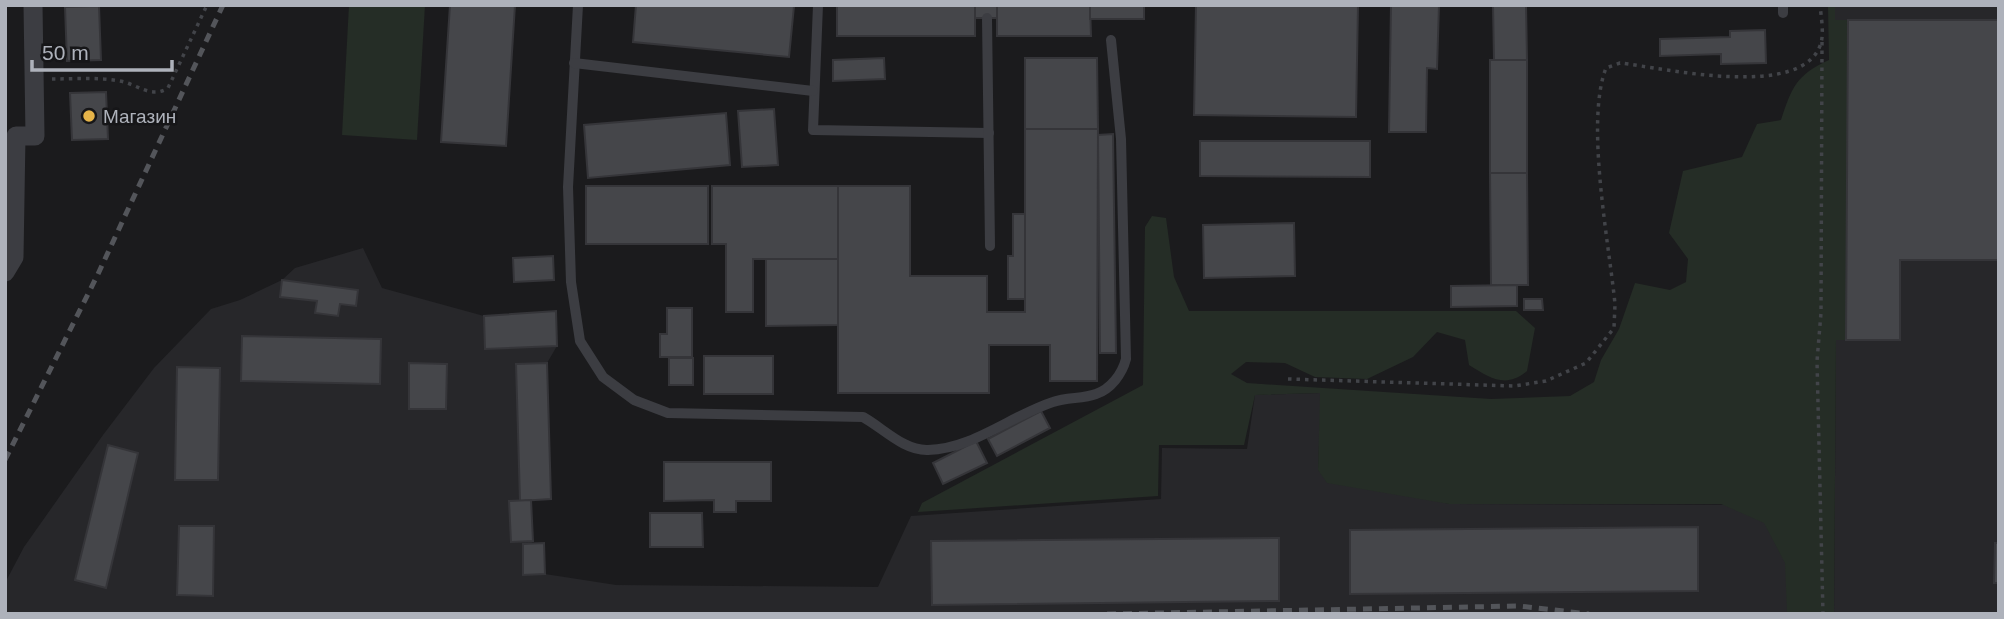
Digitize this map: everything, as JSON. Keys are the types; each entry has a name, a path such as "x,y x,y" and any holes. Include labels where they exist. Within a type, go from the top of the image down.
{"street":[{"path":"10,264 16,136 35,136 33,5"}],"lane":[{"path":"578,5 568,187 571,282 580,341 603,377 634,400 667,413 863,417 889,432 901,444 927,451 957,446 1055,401 1097,394 1116,380 1123,369 1126,359 1121,139 1111,40"},
{"path":"818,5 813,130 989,133"},
{"path":"987,18 990,246"},
{"path":"574,63 813,91"}],"path":[{"path":"34,79 122,81 154,93 161,92 168,88 207,5"},
{"path":"1820,5 1821,313 1816,360 1823,614"},
{"path":"1289,379 1514,386 1546,381 1587,363 1614,328 1615,304 1598,131 1600,83 1606,68 1620,63 1739,78 1770,77 1803,65 1815,56 1822,41"}],"shaded area":[{"path":"349,5 425,5 417,140 342,135"},
{"path":"1828,5 1835,5 1835,20 1848,20 1846,340 1836,340 1834,614 1787,612 1785,563 1764,523 1721,504 1449,504 1327,483 1318,470 1320,393 1255,395 1244,445 1159,445 1158,496 918,512 922,503 1143,385 1145,227 1152,216 1166,218 1174,277 1189,311 1516,311 1535,328 1527,371 1512,379 1498,380 1469,365 1465,340 1437,332 1413,357 1367,379 1315,377 1285,363 1246,362 1231,374 1247,383 1491,399 1570,396 1594,382 1601,360 1619,329 1635,283 1670,290 1686,282 1688,259 1669,233 1683,171 1742,157 1757,124 1781,120 1797,83 1809,71 1829,60"},
{"path":"1835,5 1999,5 1999,614 1834,614 1836,340 1846,340 1848,20 1835,20"},
{"path":"363,248 382,288 484,316 486,349 557,346 547,363 551,499 531,501 532,544 523,544 524,575 545,574 616,585 878,587 911,516 1161,499 1162,448 1247,449 1255,395 1321,393 1318,470 1449,504 1799,505 1803,614 5,614 5,583 24,547 154,368 211,309 240,300 282,280 295,268"}],"building":[{"path":"450,5 515,5 506,146 441,142"},
{"path":"636,5 794,6 789,57 633,42"},
{"path":"837,5 975,5 975,36 837,36"},
{"path":"975,5 997,5 997,18 975,18"},
{"path":"997,5 1090,5 1091,36 997,36"},
{"path":"1090,5 1144,5 1144,19 1090,19"},
{"path":"1196,5 1358,5 1356,117 1194,115"},
{"path":"1391,5 1439,5 1437,69 1427,68 1426,132 1389,132"},
{"path":"1493,5 1526,5 1527,60 1494,60"},
{"path":"99,6 101,60 67,61 65,7"},
{"path":"1848,20 1999,20 1999,260 1900,260 1900,340 1846,340"},
{"path":"1765,30 1766,63 1721,64 1721,54 1660,56 1660,39 1730,37 1730,31"},
{"path":"884,58 885,79 833,81 833,60"},
{"path":"1025,58 1097,58 1098,129 1025,129"},
{"path":"1490,60 1527,60 1527,173 1490,173"},
{"name":"Магазин","path":"106,92 108,139 72,140 70,93"},
{"path":"774,109 778,165 742,167 738,111"},
{"path":"726,113 730,165 588,178 584,125"},
{"path":"1025,129 1098,129 1097,381 1050,381 1050,345 989,345 989,393 838,393 838,186 910,186 910,276 987,276 987,312 1025,312"},
{"path":"1113,134 1116,353 1100,353 1098,135"},
{"path":"1200,141 1370,141 1370,177 1200,176"},
{"path":"1490,173 1527,173 1528,285 1491,285"},
{"path":"586,186 708,186 708,244 586,244"},
{"path":"712,186 838,186 838,259 753,259 753,312 726,312 726,244 712,244"},
{"path":"1013,214 1025,214 1025,299 1008,299 1008,256 1013,256"},
{"path":"1294,223 1295,276 1204,278 1203,225"},
{"path":"553,256 554,280 514,282 513,258"},
{"path":"766,259 838,259 838,325 766,326"},
{"path":"282,280 358,290 356,306 340,304 338,316 315,313 317,301 280,297"},
{"path":"1517,285 1517,306 1451,307 1451,286"},
{"path":"1524,299 1542,299 1543,310 1524,310"},
{"path":"667,308 692,308 692,357 660,357 660,334 667,334"},
{"path":"556,311 557,346 485,349 484,316"},
{"path":"242,336 381,339 380,384 241,381"},
{"path":"704,356 773,356 773,394 704,394"},
{"path":"669,358 693,358 693,385 669,385"},
{"path":"409,363 447,364 446,409 409,409"},
{"path":"547,363 551,499 520,501 516,364"},
{"path":"177,367 220,368 218,480 175,480"},
{"path":"1041,411 1050,428 997,456 988,439"},
{"path":"976,441 987,463 943,484 933,463"},
{"path":"108,445 138,453 106,588 75,580"},
{"path":"664,462 771,462 771,501 736,501 736,512 714,512 714,500 664,501"},
{"path":"531,500 533,541 511,542 509,501"},
{"path":"650,513 702,513 703,547 650,547"},
{"path":"179,526 214,526 213,596 177,595"},
{"path":"1698,527 1698,591 1350,594 1350,530"},
{"path":"1279,538 1279,601 932,605 931,541"},
{"path":"544,543 545,574 523,575 523,544"},
{"path":"1995,543 1999,543 1999,583 1994,583"}],"railway":[{"path":"5,460 98,274 223,5"},
{"path":"1107,614 1519,606 1589,614"}],"place":[{"name":"Магазин","path":"89,116"}]}
